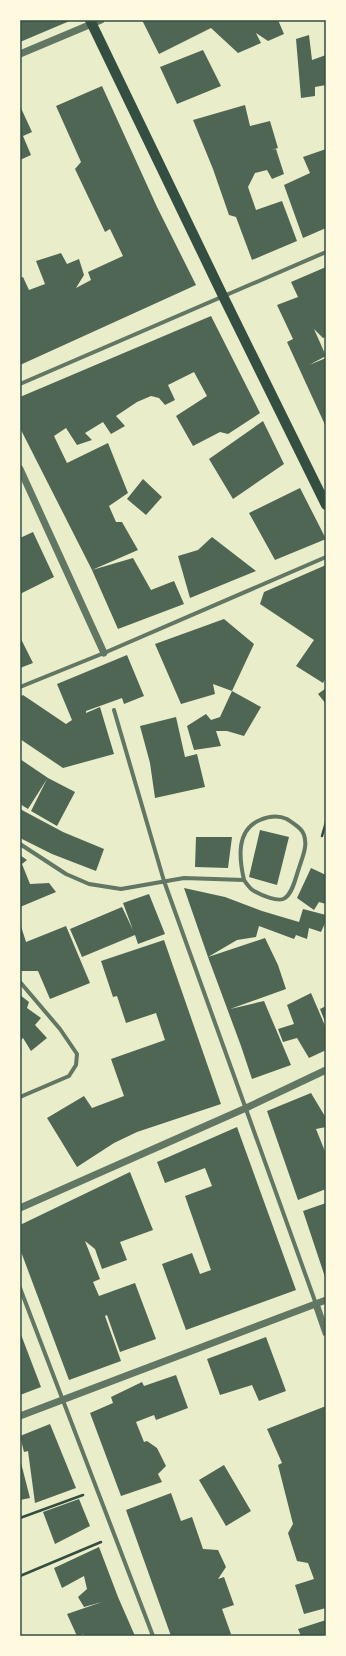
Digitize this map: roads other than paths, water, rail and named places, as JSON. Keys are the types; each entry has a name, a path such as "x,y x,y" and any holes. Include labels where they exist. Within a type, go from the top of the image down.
{"main road":[{"path":"95,21 223,296 326,505"}],"street":[{"path":"20,54 95,21"},
{"path":"20,384 326,252"},
{"path":"20,470 104,653"},
{"path":"20,687 104,653 326,556"},
{"path":"114,710 164,880 326,1333"},
{"path":"20,844 66,874 89,884 121,889 164,880 200,877 244,880 254,891 278,901 285,899 290,893 305,845 304,835 299,827 286,819 270,816 251,824 244,831 242,846 240,863 244,880"},
{"path":"20,982 60,1029 77,1054 76,1065 69,1076 20,1097"},
{"path":"20,1208 246,1108 326,1070"},
{"path":"20,1288 153,1636"},
{"path":"20,1416 326,1300"}]}
